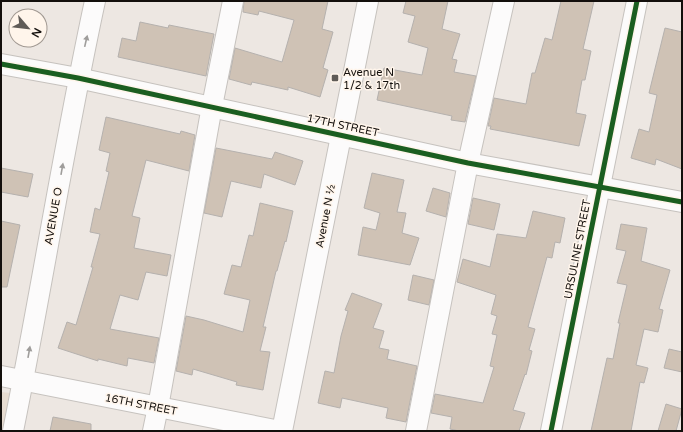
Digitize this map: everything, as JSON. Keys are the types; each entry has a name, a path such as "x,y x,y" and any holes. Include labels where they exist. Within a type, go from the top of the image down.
{"street":[{"name":"AVENUE O","path":"13,431 78,78 95,1"},
{"path":"153,431 212,106 233,1"},
{"name":"Avenue N ½","path":"281,431 368,1"},
{"path":"416,431 468,162 504,1"},
{"name":"URSULINE STREET","path":"551,431 637,1"},
{"name":"17TH STREET","path":"1,64 78,78 212,106 468,162 682,202"},
{"name":"16TH STREET","path":"1,376 281,431"}],"shaded area":[{"path":"1,392 10,393 2,431 1,431"}],"building":[{"path":"244,1 328,1 322,29 333,32 323,68 328,70 320,97 288,87 288,90 252,82 251,85 229,79 235,48 282,62 294,20 259,11 258,15 243,12"},
{"path":"406,1 448,1 442,29 460,34 452,59 457,60 454,72 476,76 465,122 451,120 452,116 377,100 384,68 422,75 428,48 408,42 415,16 403,13"},
{"path":"561,1 594,1 583,49 591,51 585,80 582,80 576,113 586,115 579,146 490,129 491,126 488,126 494,98 526,104 532,73 535,73 545,38 552,40"},
{"path":"140,22 168,28 169,25 214,34 206,76 118,57 122,38 136,41"},
{"path":"665,28 682,32 682,169 656,159 655,165 631,158 639,129 649,132 657,95 649,93"},
{"path":"106,117 180,134 181,131 195,135 189,171 146,160 132,216 140,218 134,248 171,255 167,276 146,272 138,300 120,295 110,329 159,338 154,363 128,358 127,366 98,359 98,361 58,348 67,322 76,325 93,267 91,267 100,234 90,232 95,208 100,210 109,172 106,171 110,153 99,150"},
{"path":"216,148 272,159 275,152 303,161 295,185 264,174 261,188 231,181 222,217 204,213"},
{"path":"1,168 33,174 28,197 1,192"},
{"path":"372,173 404,180 397,212 406,213 402,233 419,238 410,265 358,255 363,227 376,230 380,213 364,208"},
{"path":"433,188 450,193 446,217 426,211"},
{"path":"473,198 500,204 494,230 468,224"},
{"path":"260,203 293,211 286,242 285,241 276,271 263,327 266,327 260,351 270,352 263,390 236,385 237,382 193,369 192,375 176,371 186,316 243,332 250,300 224,294 232,265 241,267 249,235 253,236"},
{"path":"533,211 565,218 560,243 555,242 552,258 547,257 528,327 535,329 529,350 532,351 526,375 525,374 513,410 525,413 519,431 459,431 450,429 452,417 431,413 435,394 483,403 494,367 490,366 497,335 492,334 497,316 491,314 496,295 457,282 463,259 490,267 497,234 526,238"},
{"path":"1,221 20,225 7,287 1,287"},
{"path":"621,224 647,228 641,261 670,270 659,309 663,310 658,332 644,329 636,365 648,368 644,383 640,382 631,431 591,431 607,358 613,359 620,323 618,323 627,285 617,283 626,251 616,249"},
{"path":"413,275 434,280 429,305 408,300"},
{"path":"352,293 382,304 373,328 384,331 379,348 389,350 387,359 417,366 406,422 386,418 388,408 342,398 340,408 318,403 325,371 334,373 341,336 348,311 345,310"},
{"path":"669,349 682,352 682,372 664,368"},
{"path":"666,404 682,409 676,431 658,431"},
{"path":"53,417 91,424 91,431 50,431"}],"cycle path":[{"path":"551,431 637,1"},
{"path":"1,64 78,78 468,163 682,202"}],"place":[{"name":"Avenue N 1/2 & 17th","path":"335,78"}]}
